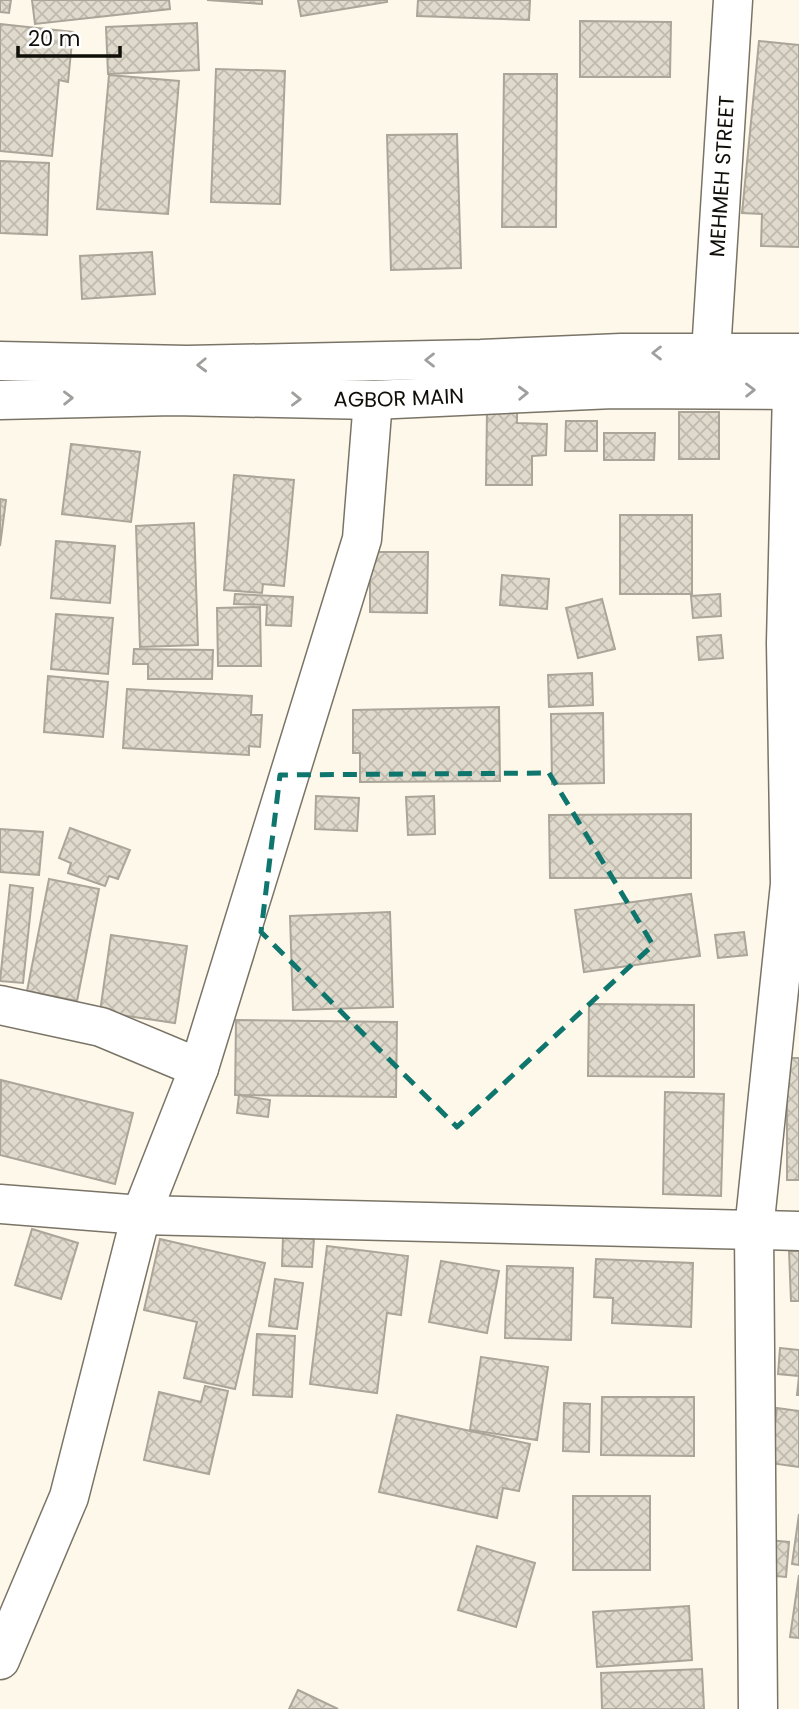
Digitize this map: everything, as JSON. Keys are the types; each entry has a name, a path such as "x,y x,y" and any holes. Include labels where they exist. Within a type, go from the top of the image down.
{"street":[{"name":"MEHMEH STREET","path":"711,353 733,0"},
{"name":"AGBOR MAIN","path":"0,361 187,365 711,353 797,377"},
{"name":"AGBOR MAIN","path":"0,400 173,396 373,401 797,377"},
{"path":"758,1709 754,1230 795,884 786,643 797,377"},
{"path":"0,1660 69,1497 141,1215 199,1068 362,539 373,401"},
{"path":"0,1004 100,1027 199,1068"},
{"path":"0,1204 141,1215 799,1231"}],"highlighted area":[{"path":"549,773 653,945 457,1127 261,932 280,775"}],"building":[{"path":"0,0 11,0 9,13 0,12"},
{"path":"32,0 169,0 170,9 35,24"},
{"path":"207,0 262,0 262,4"},
{"path":"298,0 387,0 387,2 301,16"},
{"path":"418,0 530,0 529,20 417,16"},
{"path":"580,21 671,22 670,77 580,77"},
{"path":"197,23 199,70 108,74 106,27"},
{"path":"0,24 73,32 68,82 59,80 52,156 0,151"},
{"path":"759,41 799,45 799,247 761,246 762,214 742,213"},
{"path":"216,69 285,71 280,204 211,202"},
{"path":"504,74 557,74 556,227 502,227"},
{"path":"109,75 179,81 168,214 97,209"},
{"path":"457,134 461,268 391,270 387,135"},
{"path":"0,161 49,163 47,235 0,233"},
{"path":"152,252 155,294 82,299 80,256"},
{"path":"487,410 517,410 517,423 547,424 546,455 532,456 532,485 486,485"},
{"path":"679,412 719,412 719,459 679,459"},
{"path":"566,421 597,421 597,451 565,451"},
{"path":"604,433 655,433 654,460 604,460"},
{"path":"71,444 140,452 131,522 62,514"},
{"path":"234,475 294,480 284,586 263,584 262,593 224,590"},
{"path":"0,499 6,500 0,546"},
{"path":"620,515 692,515 692,594 620,594"},
{"path":"194,523 198,645 140,647 136,526"},
{"path":"56,541 115,546 110,603 51,598"},
{"path":"370,552 428,552 427,613 370,612"},
{"path":"502,575 549,579 547,609 500,605"},
{"path":"235,594 293,597 291,626 266,625 267,605 234,604"},
{"path":"720,594 721,616 693,618 691,596"},
{"path":"602,599 615,649 578,658 566,608"},
{"path":"260,607 261,666 218,666 217,608"},
{"path":"56,614 113,618 108,674 51,669"},
{"path":"721,635 723,658 699,660 697,637"},
{"path":"134,649 213,650 212,679 148,679 148,664 133,664"},
{"path":"592,673 593,705 549,707 548,675"},
{"path":"48,676 108,682 103,737 44,732"},
{"path":"127,689 252,696 251,715 262,715 260,747 249,746 249,755 123,748"},
{"path":"499,707 500,781 360,782 360,753 353,753 353,710"},
{"path":"603,713 604,783 552,784 551,714"},
{"path":"316,796 359,798 357,831 315,829"},
{"path":"434,796 435,834 408,835 406,797"},
{"path":"691,814 691,878 550,878 549,815"},
{"path":"70,828 130,850 118,879 109,876 105,886 68,873 71,863 59,858"},
{"path":"0,829 43,832 39,875 0,872"},
{"path":"49,879 99,889 77,1001 27,991"},
{"path":"10,885 33,888 23,983 0,981"},
{"path":"691,894 700,956 584,972 575,910"},
{"path":"390,912 393,1007 293,1010 290,916"},
{"path":"744,932 747,955 718,958 715,935"},
{"path":"111,935 187,946 175,1023 100,1012"},
{"path":"589,1004 694,1005 694,1077 588,1076"},
{"path":"236,1020 397,1022 396,1097 235,1095"},
{"path":"787,1058 799,1058 799,1180 787,1180"},
{"path":"1,1080 133,1113 115,1184 0,1155"},
{"path":"665,1092 724,1094 721,1196 663,1194"},
{"path":"239,1095 270,1100 268,1117 237,1113"},
{"path":"32,1229 78,1243 61,1299 15,1285"},
{"path":"283,1236 314,1239 312,1267 282,1266"},
{"path":"160,1239 265,1263 235,1389 184,1378 197,1322 144,1310"},
{"path":"327,1246 408,1256 401,1315 387,1313 377,1393 310,1384"},
{"path":"789,1251 799,1251 799,1301 791,1301"},
{"path":"596,1259 693,1263 691,1327 612,1323 613,1298 594,1297"},
{"path":"441,1261 499,1271 487,1333 429,1322"},
{"path":"507,1266 573,1268 571,1340 505,1338"},
{"path":"275,1279 303,1283 297,1329 269,1326"},
{"path":"257,1334 295,1336 292,1397 253,1395"},
{"path":"780,1348 799,1350 799,1376 778,1374"},
{"path":"481,1357 548,1367 537,1440 470,1430"},
{"path":"205,1386 228,1391 209,1474 144,1460 159,1392 201,1402"},
{"path":"602,1397 694,1397 694,1456 601,1455"},
{"path":"564,1403 590,1404 589,1452 563,1451"},
{"path":"777,1408 799,1411 799,1467 770,1463"},
{"path":"397,1415 530,1444 519,1491 503,1488 497,1518 379,1492"},
{"path":"573,1496 650,1496 650,1570 573,1570"},
{"path":"799,1514 799,1565 792,1564"},
{"path":"767,1540 789,1542 786,1577 765,1575"},
{"path":"477,1546 535,1563 516,1627 458,1610"},
{"path":"799,1575 799,1638 790,1637"},
{"path":"689,1606 692,1660 597,1667 593,1612"},
{"path":"702,1669 704,1709 602,1709 601,1673"},
{"path":"298,1690 338,1709 289,1709"}]}
